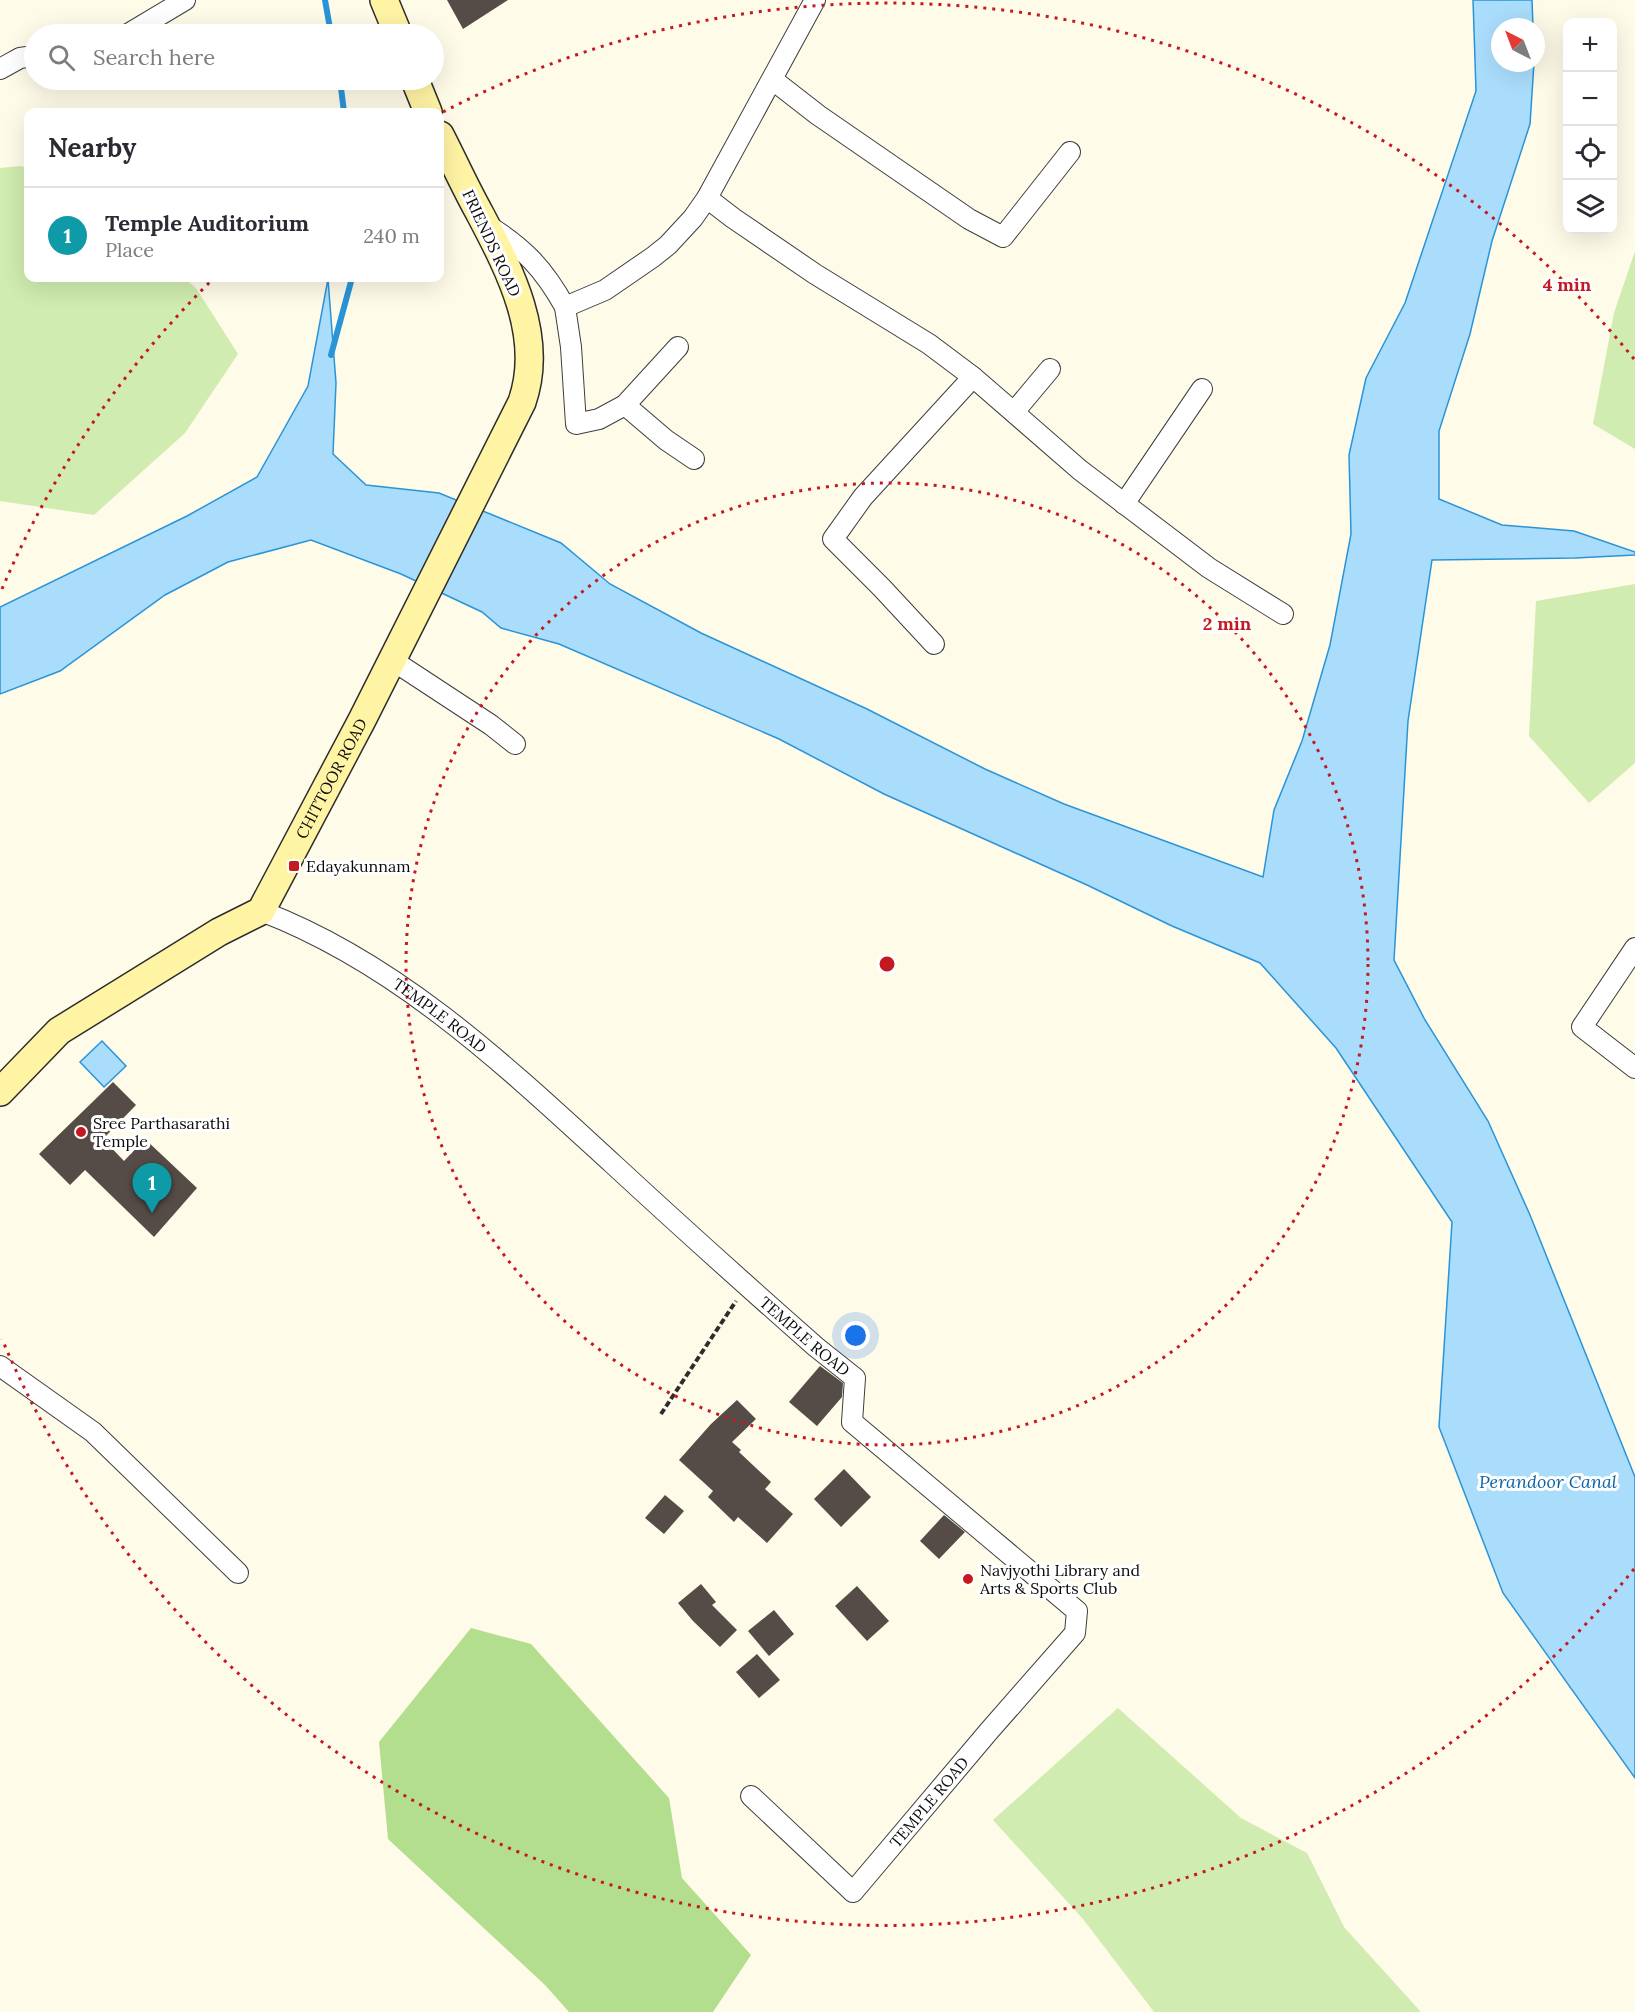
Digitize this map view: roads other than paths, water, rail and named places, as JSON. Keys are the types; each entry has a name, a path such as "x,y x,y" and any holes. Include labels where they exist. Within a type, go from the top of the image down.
{"main road":[{"path":"384,0 394,24"},
{"path":"419,90 426,108"},
{"name":"FRIENDS ROAD","path":"444,143 512,276 527,332 530,365 528,385 522,402 479,488"},
{"name":"CHITTOOR ROAD","path":"261,911 479,488"},
{"path":"0,1092 59,1031 219,932 261,911"}],"street":[{"path":"145,24 185,0"},
{"path":"565,307 605,290 653,257 680,233 707,198 815,0"},
{"path":"0,69 24,57"},
{"path":"773,80 818,115 969,219 1003,237 1070,152"},
{"path":"707,198 815,274 929,345 973,377 1080,470 1124,504 1209,568 1283,614"},
{"path":"487,225 532,259 554,287 565,307 571,347 576,424 599,419 625,405 678,347"},
{"path":"1014,412 1050,369"},
{"path":"934,644 833,539 862,496 973,377"},
{"path":"1124,504 1202,389"},
{"path":"625,405 666,440 694,459"},
{"path":"392,660 515,744"},
{"name":"TEMPLE ROAD","path":"261,911 295,924 367,962 459,1029 524,1084 746,1285 855,1378 852,1422 1077,1611 1075,1633 853,1892 751,1796"},
{"path":"1635,948 1582,1027 1635,1068"},
{"path":"0,1366 93,1432 238,1573"}],"water":[{"name":"Perandoor Canal","path":"1473,0 1532,0 1533,18 1491,18 1491,72 1533,72 1530,124 1492,241 1470,334 1439,431 1439,499 1502,525 1574,531 1635,552 1635,555 1432,560 1408,721 1394,960 1425,1020 1488,1121 1530,1215 1635,1477 1635,1778 1503,1593 1439,1427 1452,1222 1336,1048 1260,963 1172,926 1087,885 884,794 779,739 559,644 501,628 482,612 401,574 311,540 228,562 165,595 60,671 0,694 0,607 187,516 257,477 308,386 328,282 336,383 333,454 366,485 439,493 561,543 610,584 701,633 867,709 985,769 1064,804 1263,877 1274,810 1302,741 1330,645 1351,534 1349,455 1366,378 1405,303 1476,91"},
{"path":"102,1041 126,1066 104,1087 80,1062"}],"waterway":[{"path":"325,0 329,24"},
{"path":"341,90 344,108"},
{"path":"331,355 351,282"}],"place":[{"name":"Edayakunnam","path":"294,866"},
{"name":"Sree Parthasarathi Temple","path":"81,1132"},
{"name":"Temple Auditorium","path":"152,1213"},
{"name":"Navjyothi Library and Arts & Sports Club","path":"968,1579"}]}
